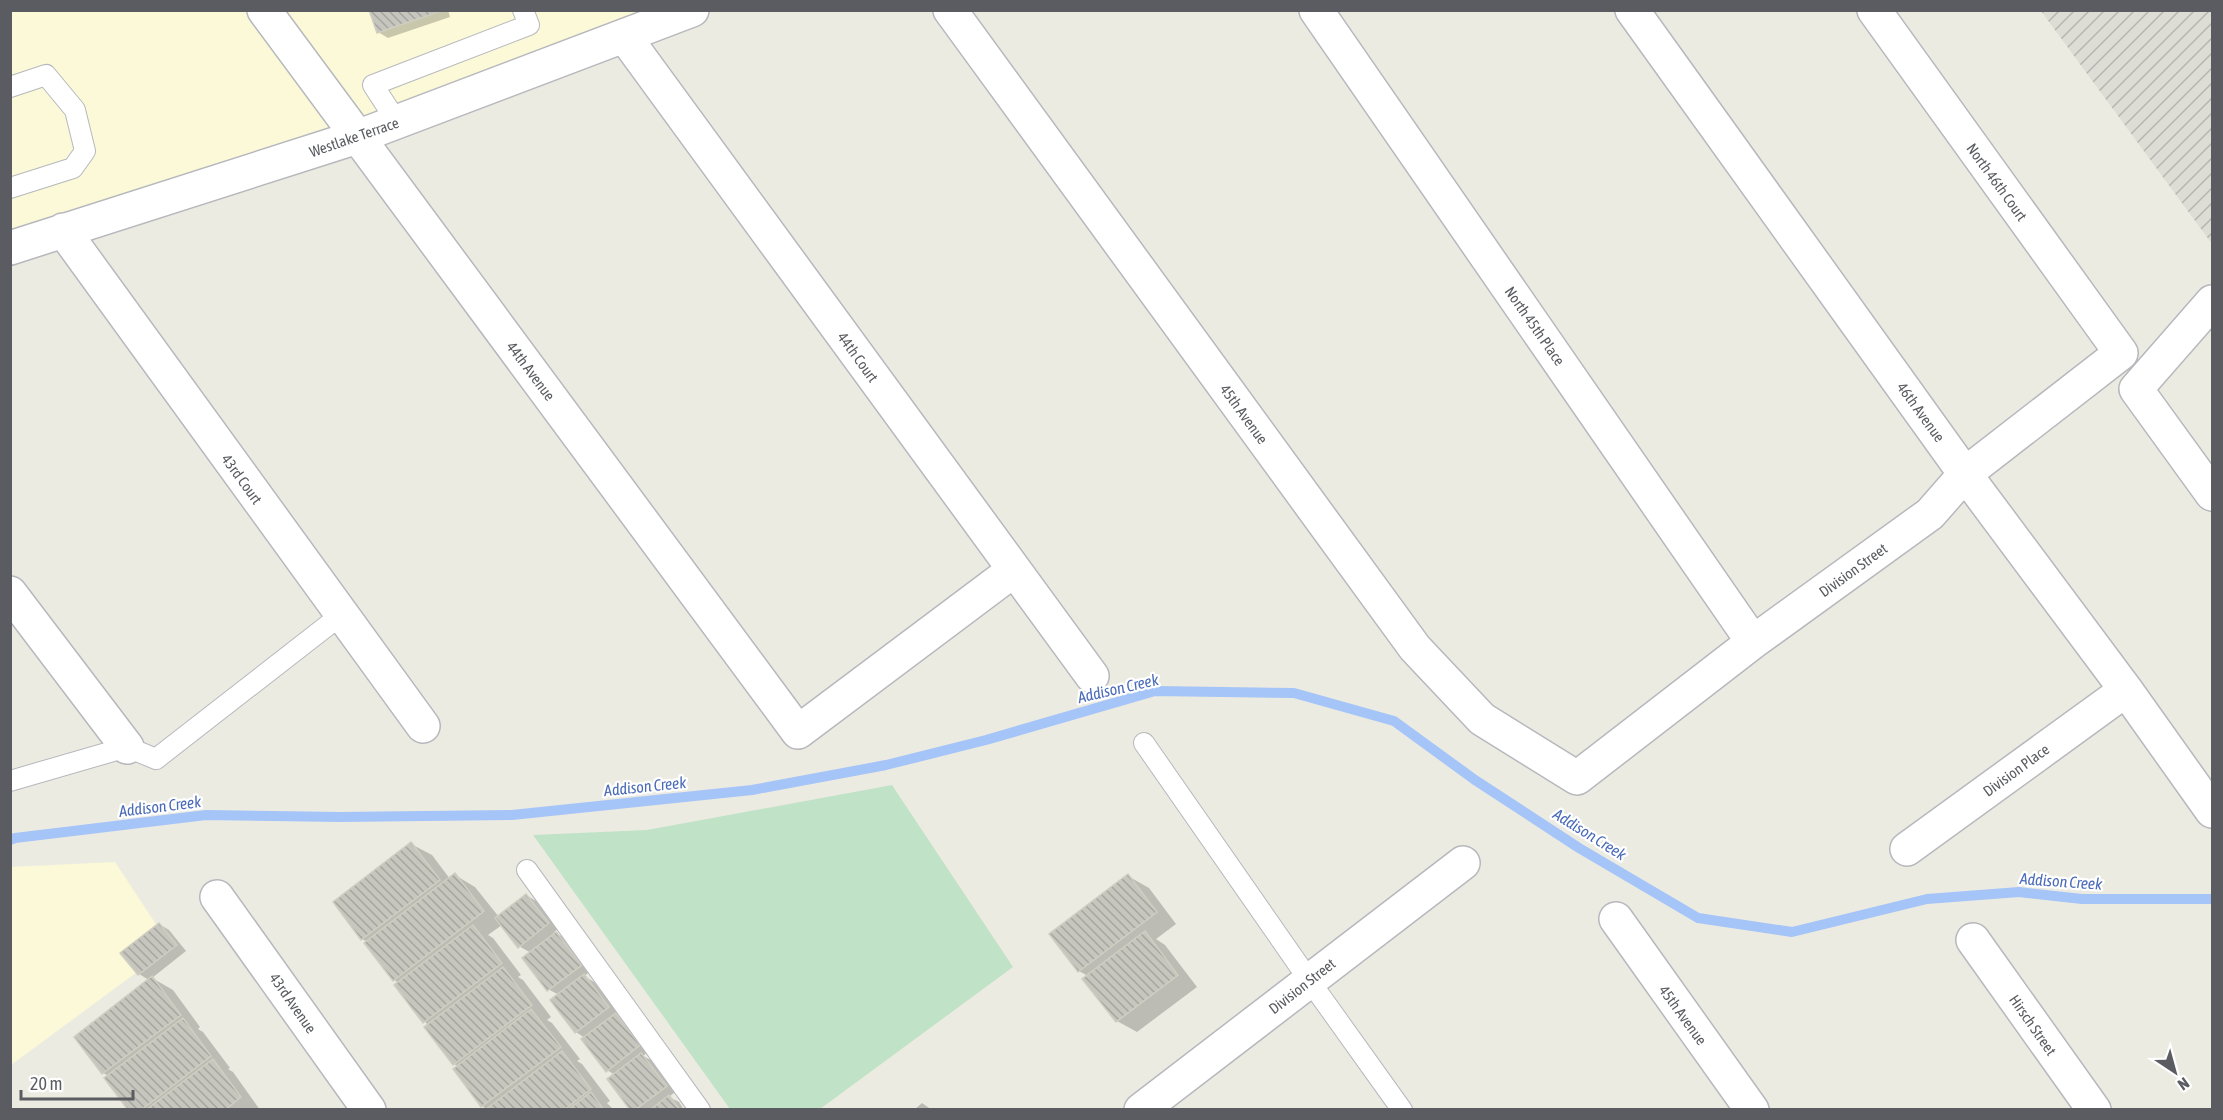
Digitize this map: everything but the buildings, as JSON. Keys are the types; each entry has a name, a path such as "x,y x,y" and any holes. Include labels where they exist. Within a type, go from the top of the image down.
{"street":[{"name":"44th Avenue","path":"264,10 798,732 1014,570"},
{"name":"Westlake Terrace","path":"10,248 357,137 692,10"},
{"name":"45th Avenue","path":"950,10 1415,648 1482,719 1577,778"},
{"name":"North 45th Place","path":"1316,10 1753,642"},
{"name":"46th Avenue","path":"1632,10 1965,474 2126,690 2212,811"},
{"name":"North 46th Court","path":"1874,10 2121,353"},
{"name":"44th Court","path":"625,37 1092,676"},
{"name":"43rd Court","path":"63,230 423,726"},
{"path":"2212,302 2136,389 2212,494"},
{"name":"Division Street","path":"1577,778 1753,642 1930,514 1965,474 2121,353"},
{"path":"10,593 127,747"},
{"name":"Division Place","path":"1907,849 2126,690"},
{"name":"Division Street","path":"1141,1110 1463,863"},
{"name":"43rd Avenue","path":"217,897 369,1110"},
{"name":"45th Avenue","path":"1616,919 1752,1110"},
{"name":"Hirsch Street","path":"1973,940 2094,1110"}],"lane":[{"path":"397,122 373,85 529,25 523,10"},
{"path":"10,87 46,75 75,110 85,151 73,168 10,188"},
{"path":"10,781 127,747 156,759 341,615"},
{"path":"1144,743 1402,1110"},
{"path":"527,870 700,1110"}],"shaded area":[{"path":"10,11 692,11 11,248"},
{"path":"2041,11 2212,11 2212,244"},
{"path":"115,862 171,947 11,1065 10,867"}],"green space":[{"path":"892,785 1013,967 820,1109 730,1109 533,835 647,830"}],"waterway":[{"name":"Addison Creek","path":"10,840 206,815 340,817 512,815 752,790 886,765 986,740 1155,691 1294,693 1394,721 1475,780 1579,848 1698,918 1792,932 1927,899 2019,892 2082,899 2212,899"}]}
